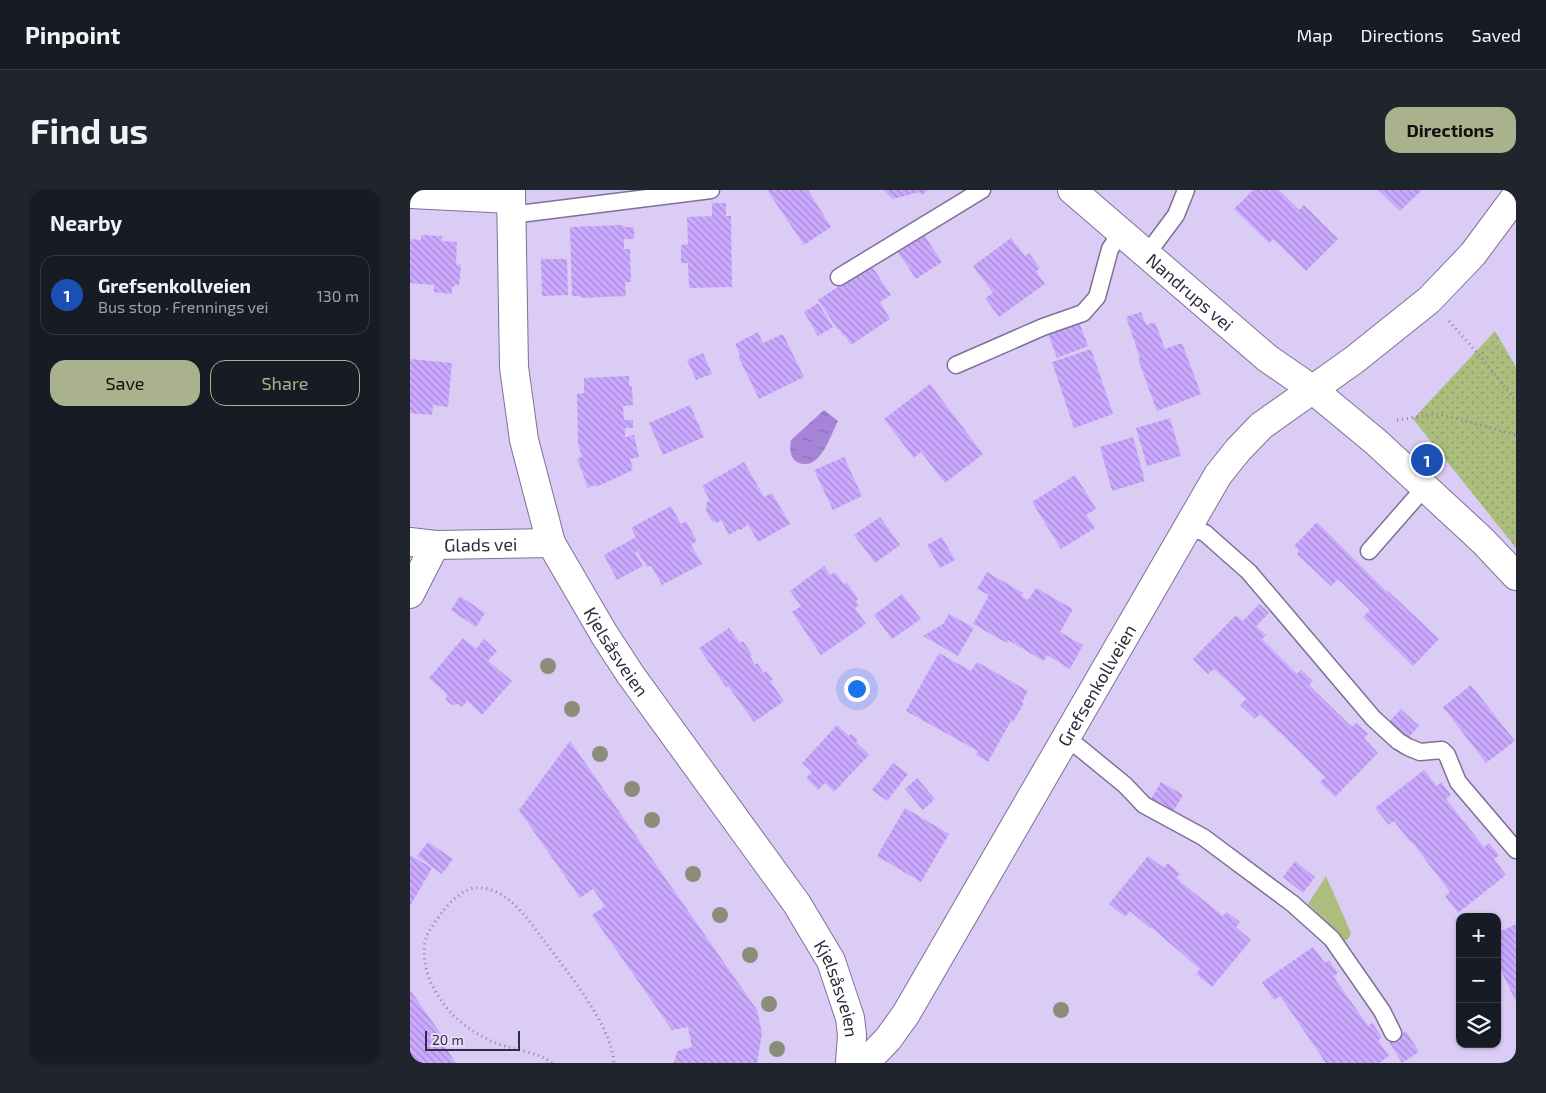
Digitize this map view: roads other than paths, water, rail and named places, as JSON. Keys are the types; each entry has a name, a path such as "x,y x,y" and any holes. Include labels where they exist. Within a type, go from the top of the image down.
{"street":[{"name":"Nandrups vei","path":"1072,190 1268,358 1312,389 1376,442 1483,541 1516,576"},
{"path":"410,194 511,201"},
{"name":"Grefsenkollveien","path":"865,1063 888,1039 906,1014 1218,475 1261,426 1354,360 1430,300 1472,254 1516,196"},
{"name":"Kjelsåsveien","path":"511,201 514,367 524,440 552,542 604,634 630,674 797,904 831,962 850,1018 852,1034 850,1063"},
{"name":"Glads vei","path":"423,544 552,542"},
{"path":"410,594 423,544"}],"lane":[{"path":"511,201 711,190"},
{"path":"839,277 982,190"},
{"path":"1147,254 1176,215 1186,190"},
{"path":"956,365 1043,327 1083,313 1097,297 1110,248 1120,232"},
{"path":"1370,551 1425,487"},
{"path":"1188,527 1205,533 1249,572 1374,718 1398,741 1408,748 1420,752 1442,750 1447,755 1458,782 1516,850"},
{"path":"1066,738 1081,748 1125,785 1144,805 1203,837 1233,858 1293,904 1332,939 1382,1011 1393,1033"}],"water":[{"path":"824,410 838,421 828,443 818,458 812,462 805,464 797,462 791,455 791,440"}],"place":[{"name":"Grefsenkollveien","path":"1427,460"}]}
